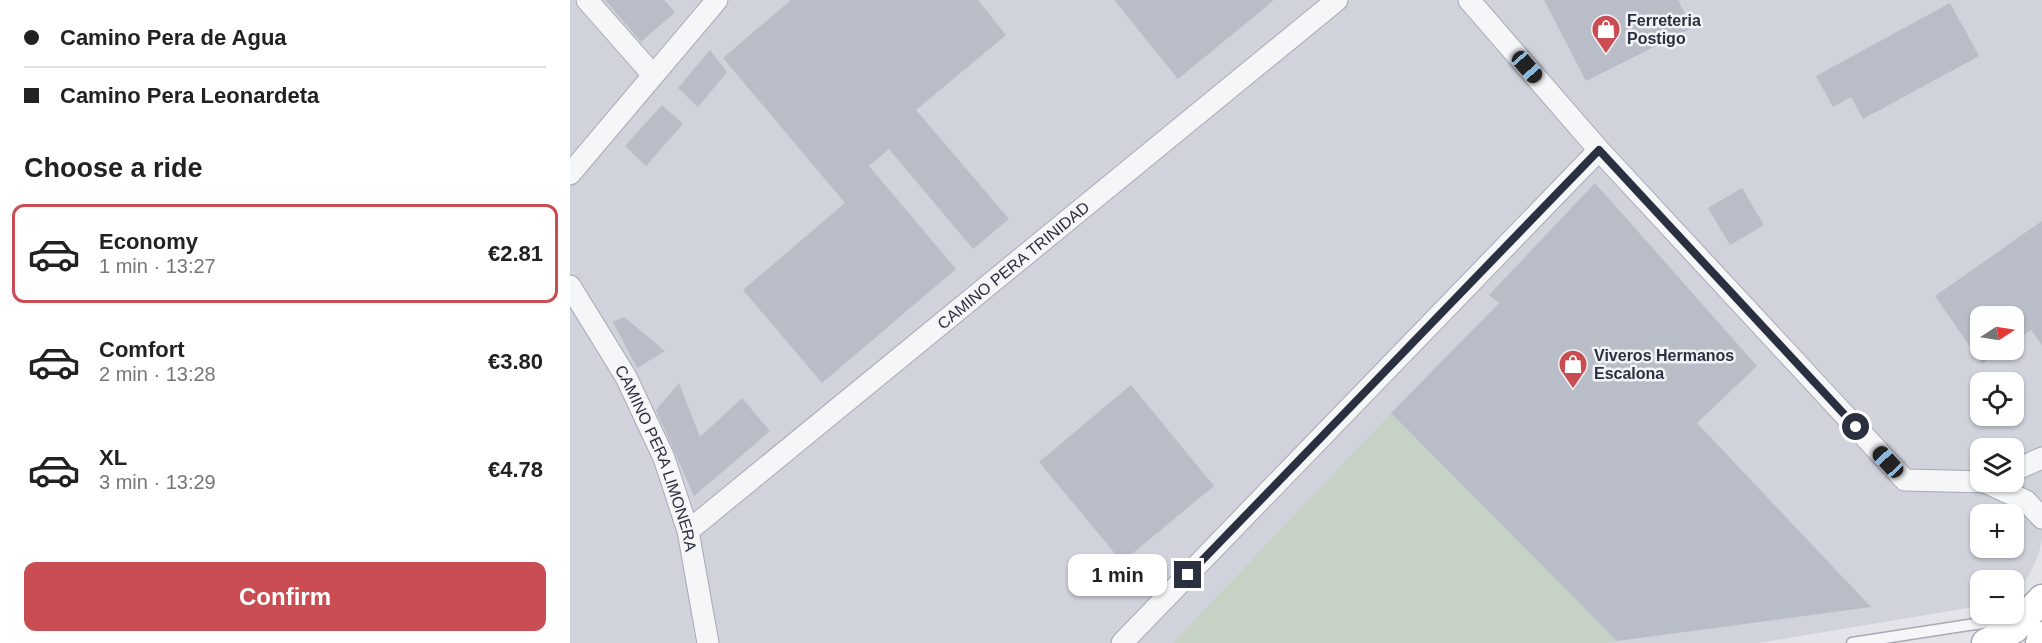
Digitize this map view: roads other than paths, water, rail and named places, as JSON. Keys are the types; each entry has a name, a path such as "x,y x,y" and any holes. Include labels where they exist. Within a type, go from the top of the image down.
{"street":[{"path":"587,0 653,75"},
{"path":"570,174 717,0"},
{"name":"CAMINO PERA TRINIDAD","path":"688,531 1337,0"},
{"path":"1469,0 1599,150 1905,480 1970,482"},
{"path":"1122,643 1599,150"},
{"name":"CAMINO PERA LIMONERA","path":"570,286 626,377 664,458 688,531 708,643"},
{"path":"2024,466 2042,458"},
{"path":"2008,492 2026,501 2042,518"},
{"path":"1986,643 2038,616 2040,643"}],"lane":[{"path":"1852,643 2038,616"}],"place":[{"name":"Ferreteria Postigo","path":"1606,54"},
{"name":"Viveros Hermanos Escalona","path":"1573,390"}]}
